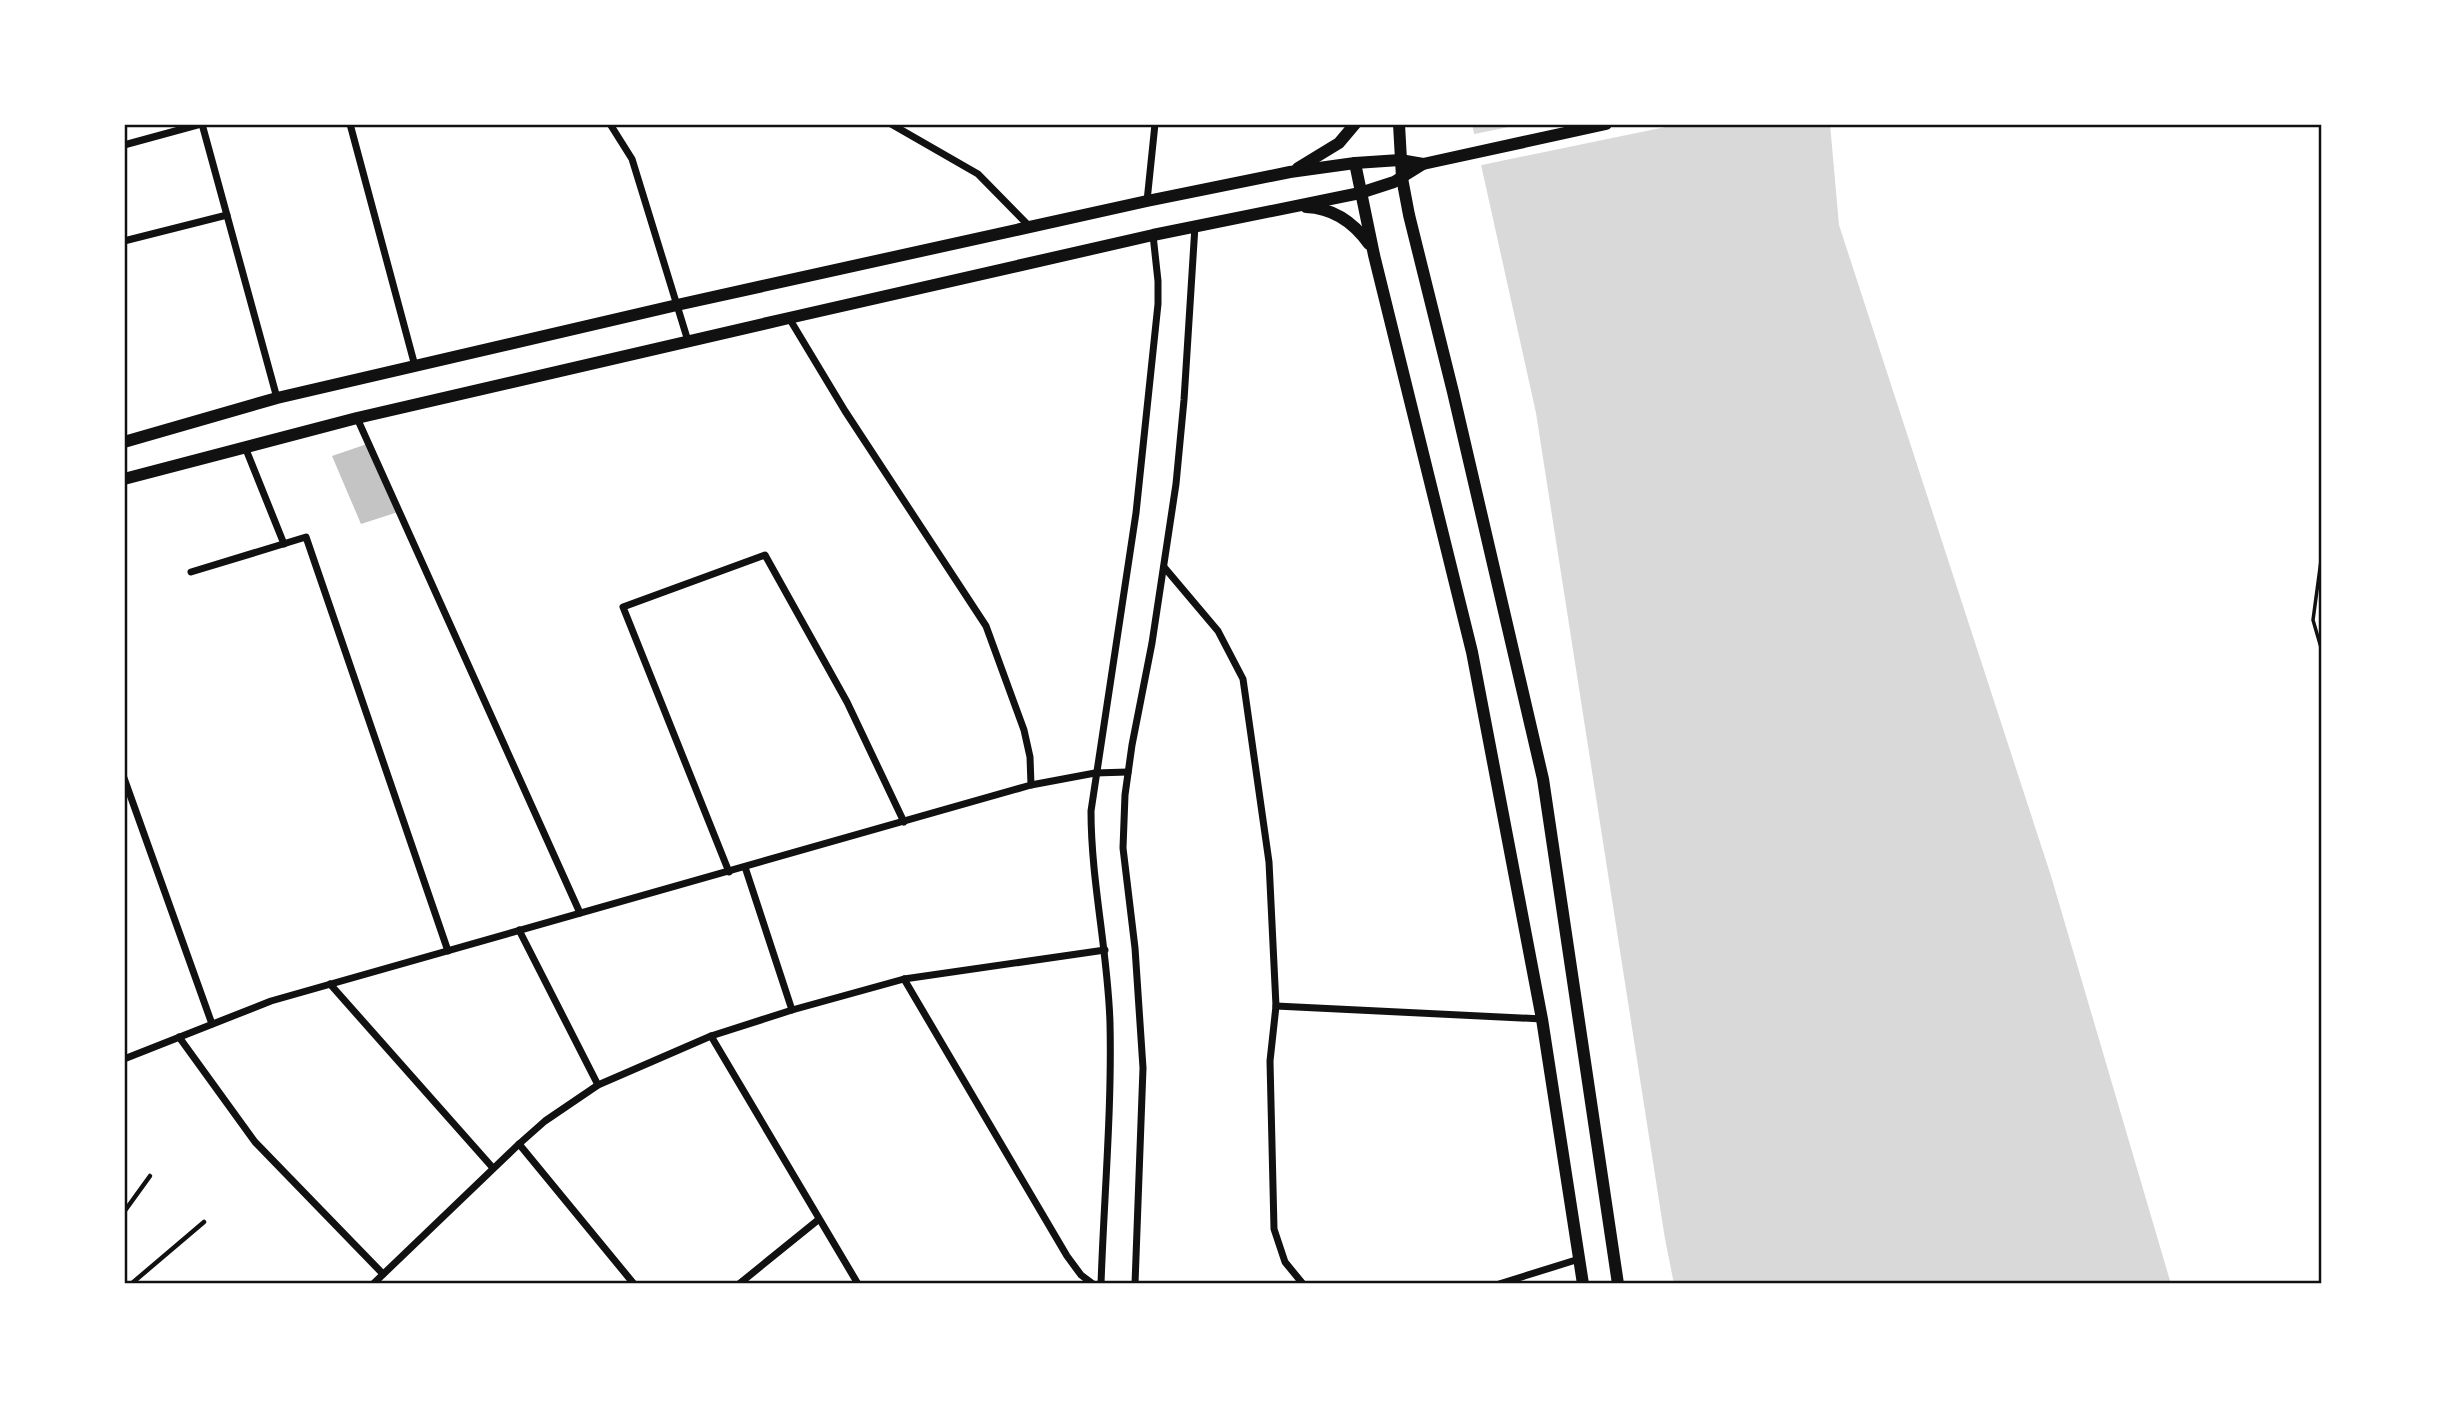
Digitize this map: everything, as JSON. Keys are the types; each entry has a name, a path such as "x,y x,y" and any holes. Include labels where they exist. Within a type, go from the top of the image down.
{"main road":[{"path":"1290,172 1339,143 1355,124"},
{"path":"1399,124 1402,178 1543,779 1618,1284"},
{"path":"124,479 358,418 688,341 1153,235 1360,193 1385,186 1423,164 1606,124"},
{"path":"124,442 277,398 677,305 1147,201 1290,172 1355,163 1400,160 1423,164"},
{"path":"1355,163 1374,256 1472,652 1542,1019 1583,1284"},
{"path":"1298,207 1312,207 1339,215 1360,232 1374,256"}],"street":[{"path":"124,145 201,124 277,398"},
{"path":"350,124 415,366"},
{"path":"610,124 632,159 688,341"},
{"path":"891,124 978,174 1030,227"},
{"path":"1147,201 1155,124"},
{"path":"124,241 227,215"},
{"path":"1135,1284 1143,1068 1135,948 1123,848 1125,794 1164,567 1184,400 1195,226"},
{"path":"1101,1284 1110,1024 1105,950 1091,830 1095,773 1136,513 1158,304 1153,235"},
{"path":"789,318 845,411 986,626 1024,730 1030,757 1031,785"},
{"path":"358,418 580,913"},
{"path":"245,446 284,544"},
{"path":"191,572 306,537 448,951"},
{"path":"729,872 623,607 765,555 847,702 904,822"},
{"path":"1164,567 1218,631 1243,679 1269,862 1276,1006 1270,1061 1274,1229 1285,1262 1303,1284"},
{"path":"124,1059 271,1000 1031,785 1095,773 1128,772"},
{"path":"124,778 212,1024"},
{"path":"745,867 792,1010"},
{"path":"519,930 597,1085"},
{"path":"373,1284 519,1144 545,1121 597,1085 711,1036 904,979 1105,950"},
{"path":"904,979 1073,1266 1093,1284"},
{"path":"330,984 493,1168"},
{"path":"1276,1006 1542,1019"},
{"path":"711,1036 858,1284"},
{"path":"179,1037 255,1142 383,1274"},
{"path":"519,1144 635,1284"},
{"path":"739,1284 818,1220"},
{"path":"1499,1284 1579,1259"}],"lane":[{"path":"124,1212 150,1177"},
{"path":"131,1284 204,1222"}],"path":[{"path":"2322,553 2313,620 2322,651"}],"shaded area":[{"path":"1472,124 1830,124 1839,225 2051,876 2171,1284 1674,1284 1536,413"}],"pier":[{"path":"1523,124 1680,124 1477,166 1470,135"}],"building":[{"path":"367,444 398,512 361,524 332,456"}]}
